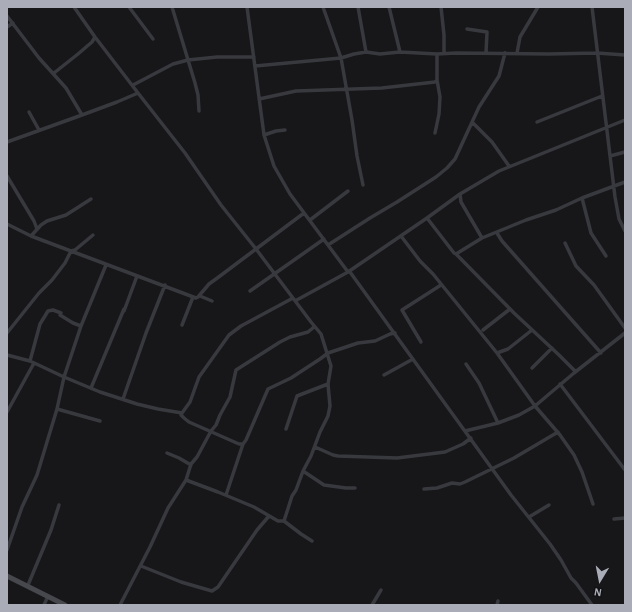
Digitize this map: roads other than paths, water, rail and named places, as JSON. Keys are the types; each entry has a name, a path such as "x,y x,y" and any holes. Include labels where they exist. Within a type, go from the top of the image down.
{"street":[{"path":"74,7 95,37 185,153 221,205 320,334 328,352 332,366 328,384 330,411 296,490 292,496 284,521"},
{"path":"128,7 153,39"},
{"path":"172,7 198,95 199,111"},
{"path":"247,7 264,135 274,166 290,194 395,333 492,468 550,544 571,578 592,605"},
{"path":"323,7 340,58 363,185"},
{"path":"358,7 366,52"},
{"path":"389,7 400,52"},
{"path":"441,7 444,53"},
{"path":"517,53 520,37 538,7"},
{"path":"592,7 614,186 619,219 625,231"},
{"path":"7,16 66,88 82,115"},
{"path":"7,28 13,23"},
{"path":"467,29 487,32 486,53"},
{"path":"54,73 92,42 95,37"},
{"path":"256,66 340,58 366,52 380,54 400,52 436,54 550,54 597,52 625,55"},
{"path":"328,245 441,173 455,159 479,107 499,76 505,53"},
{"path":"435,133 440,108 436,54"},
{"path":"133,85 173,64 188,60 217,57 254,57"},
{"path":"259,99 296,91 327,89 347,90 410,86 435,82 437,80"},
{"path":"7,142 138,93"},
{"path":"537,122 602,96"},
{"path":"29,112 39,130"},
{"path":"182,413 190,402 197,387 199,377 229,335 241,326 349,272 460,194 509,166 625,120"},
{"path":"472,122 492,142 509,166"},
{"path":"264,135 285,130"},
{"path":"610,156 625,152"},
{"path":"7,176 34,220 37,229"},
{"path":"456,254 482,238 625,182"},
{"path":"310,220 348,191"},
{"path":"460,194 461,202 482,238"},
{"path":"582,198 591,233 606,256"},
{"path":"31,236 47,221 71,213 91,199"},
{"path":"200,296 209,284 304,213"},
{"path":"427,218 454,253 575,372"},
{"path":"7,224 31,236 106,265 192,297 200,296 212,301"},
{"path":"497,233 499,238 601,353"},
{"path":"7,333 39,293 52,280 65,263 71,251 75,250 93,235"},
{"path":"401,236 497,353 535,406 558,432 574,455 593,504"},
{"path":"250,291 324,239"},
{"path":"565,243 576,266 594,285 625,328"},
{"path":"7,550 22,508 37,475 57,409 64,377 81,326 106,265"},
{"path":"115,333 137,276"},
{"path":"421,342 402,310 441,285"},
{"path":"145,330 165,286"},
{"path":"123,399 146,333 165,286"},
{"path":"182,325 192,297"},
{"path":"91,388 124,309"},
{"path":"483,330 510,309"},
{"path":"30,361 40,324 48,311 53,310 81,326"},
{"path":"120,605 168,508 186,480 191,465 197,457 210,431 216,425 230,397 236,370 280,342 290,337 308,332 314,327"},
{"path":"497,353 508,349 532,330"},
{"path":"226,495 242,444 246,440 268,389 291,378 328,352 358,343 374,341 395,333"},
{"path":"466,431 498,423 519,415 535,406 560,384 625,333"},
{"path":"532,368 552,348"},
{"path":"7,355 30,361 64,377 123,399 158,410 182,413"},
{"path":"384,375 413,359"},
{"path":"7,412 34,364"},
{"path":"466,364 479,383 498,423"},
{"path":"286,429 297,396 328,384"},
{"path":"560,384 625,470"},
{"path":"57,409 100,421"},
{"path":"182,413 182,415 189,422 242,444"},
{"path":"424,489 437,488 452,483 460,484 465,482 514,458 558,432"},
{"path":"315,447 338,456 397,458 445,452 463,444 471,438"},
{"path":"167,453 191,465"},
{"path":"303,471 324,485 355,488"},
{"path":"186,480 262,510 278,521 284,521 312,541"},
{"path":"28,585 51,530 59,505"},
{"path":"528,517 550,505"},
{"path":"140,566 181,582 212,591 218,587 257,530 269,516"},
{"path":"614,519 625,518"},
{"path":"7,576 28,585 65,605"},
{"path":"372,605 381,590"},
{"path":"44,605 48,596"}]}
